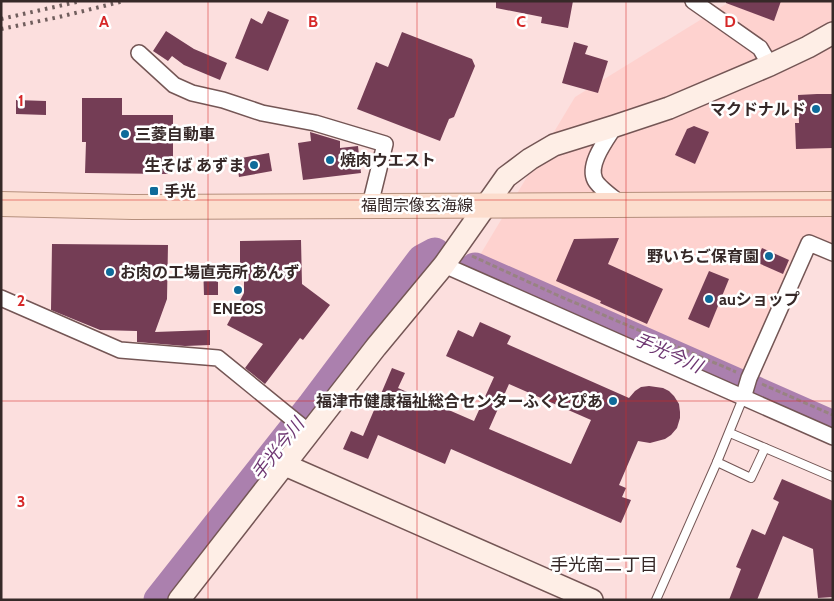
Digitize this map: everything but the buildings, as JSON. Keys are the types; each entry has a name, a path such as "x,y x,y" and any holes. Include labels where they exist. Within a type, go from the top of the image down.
{"main road":[{"name":"福間宗像玄海線","path":"1,204 133,206 833,204"}],"street":[{"path":"694,1 760,48 770,65"},
{"path":"179,600 376,347 444,265 506,177 530,159 554,145 669,108 770,65 833,33"},
{"path":"139,53 174,85 192,92 262,113 315,123 385,144 370,205"},
{"path":"615,126 599,152 593,171 595,180 621,204"},
{"path":"746,388 809,243 833,253"},
{"path":"444,265 746,388 833,437"},
{"path":"1,298 120,350 218,358 310,433"},
{"path":"285,465 592,600"}],"lane":[{"path":"656,600 730,433 746,388"},
{"path":"730,433 833,477"},
{"path":"717,462 752,478 765,448"}],"path":[{"path":"456,248 557,295 746,388 833,414"}],"shaded area":[{"path":"731,1 833,1 833,246 807,235 745,371 480,255 575,97"}],"waterway":[{"name":"手光今川","path":"159,600 313,405 422,260 435,253"},
{"name":"手光今川","path":"475,268 833,426"}],"railway":[{"path":"1,19 81,1"},
{"path":"1,29 124,1"}],"place":[{"name":"マクドナルド","path":"816,109"},
{"name":"三菱自動車","path":"125,134"},
{"name":"焼肉ウエスト","path":"330,160"},
{"name":"生そば あずま","path":"254,165"},
{"name":"手光","path":"154,191"},
{"name":"野いちご保育園","path":"769,256"},
{"name":"お肉の工場直売所 あんず","path":"110,272"},
{"name":"ENEOS","path":"238,290"},
{"name":"auショップ","path":"709,299"},
{"name":"福津市健康福祉総合センターふくとぴあ","path":"613,401"}],"district":[{"name":"手光南二丁目","path":"604,565"}]}
